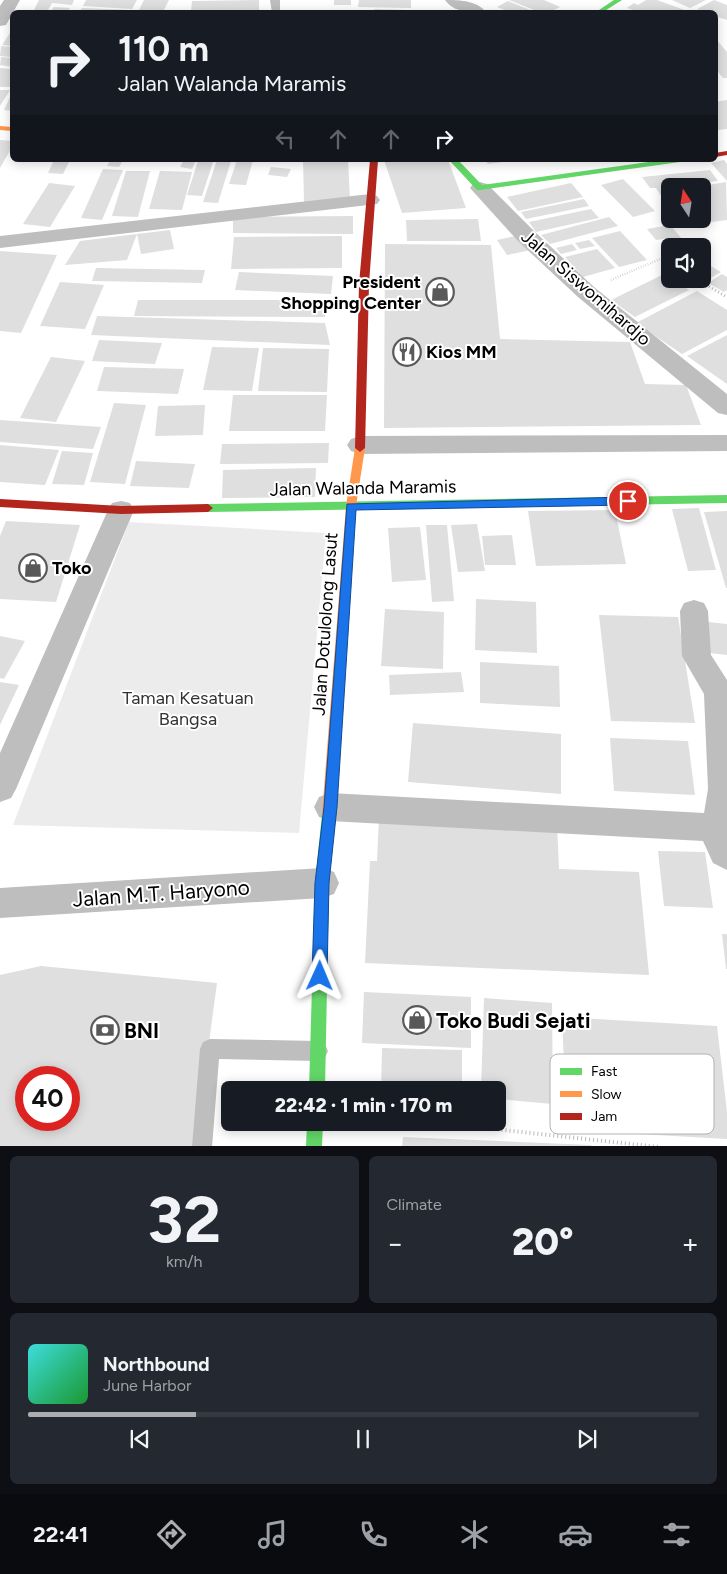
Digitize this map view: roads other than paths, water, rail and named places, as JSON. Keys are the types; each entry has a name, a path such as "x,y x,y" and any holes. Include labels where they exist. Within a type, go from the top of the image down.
{"main road":[{"path":"602,10 620,0"},
{"name":"Jalan Dotulolong Lasut","path":"317,1081 322,883 330,807 351,506 360,445 364,284 374,162"},
{"name":"Jalan Siswomihardjo","path":"455,162 480,188"},
{"path":"480,188 666,162"},
{"name":"Jalan Walanda Maramis","path":"0,503 122,510 727,499"},
{"path":"314,1146 315,1131"}],"street":[{"path":"0,21 12,0"},
{"path":"453,0 473,10"},
{"name":"Jalan Siswomihardjo","path":"480,188 526,236 586,292 727,407"},
{"path":"0,242 370,200"},
{"path":"360,445 727,443"},
{"path":"0,789 122,510"},
{"path":"330,807 723,842 724,789 719,693 697,656 694,611"},
{"name":"Jalan M.T. Haryono","path":"0,903 322,883"}],"lane":[{"path":"202,1146 210,1049 318,1051"}],"place":[{"name":"President Shopping Center","path":"440,292"},
{"name":"Kios MM","path":"407,352"},
{"name":"Toko","path":"33,568"},
{"name":"Toko Budi Sejati","path":"417,1020"},
{"name":"BNI","path":"105,1030"}],"park label":[{"name":"Taman Kesatuan Bangsa","path":"188,708"}]}
